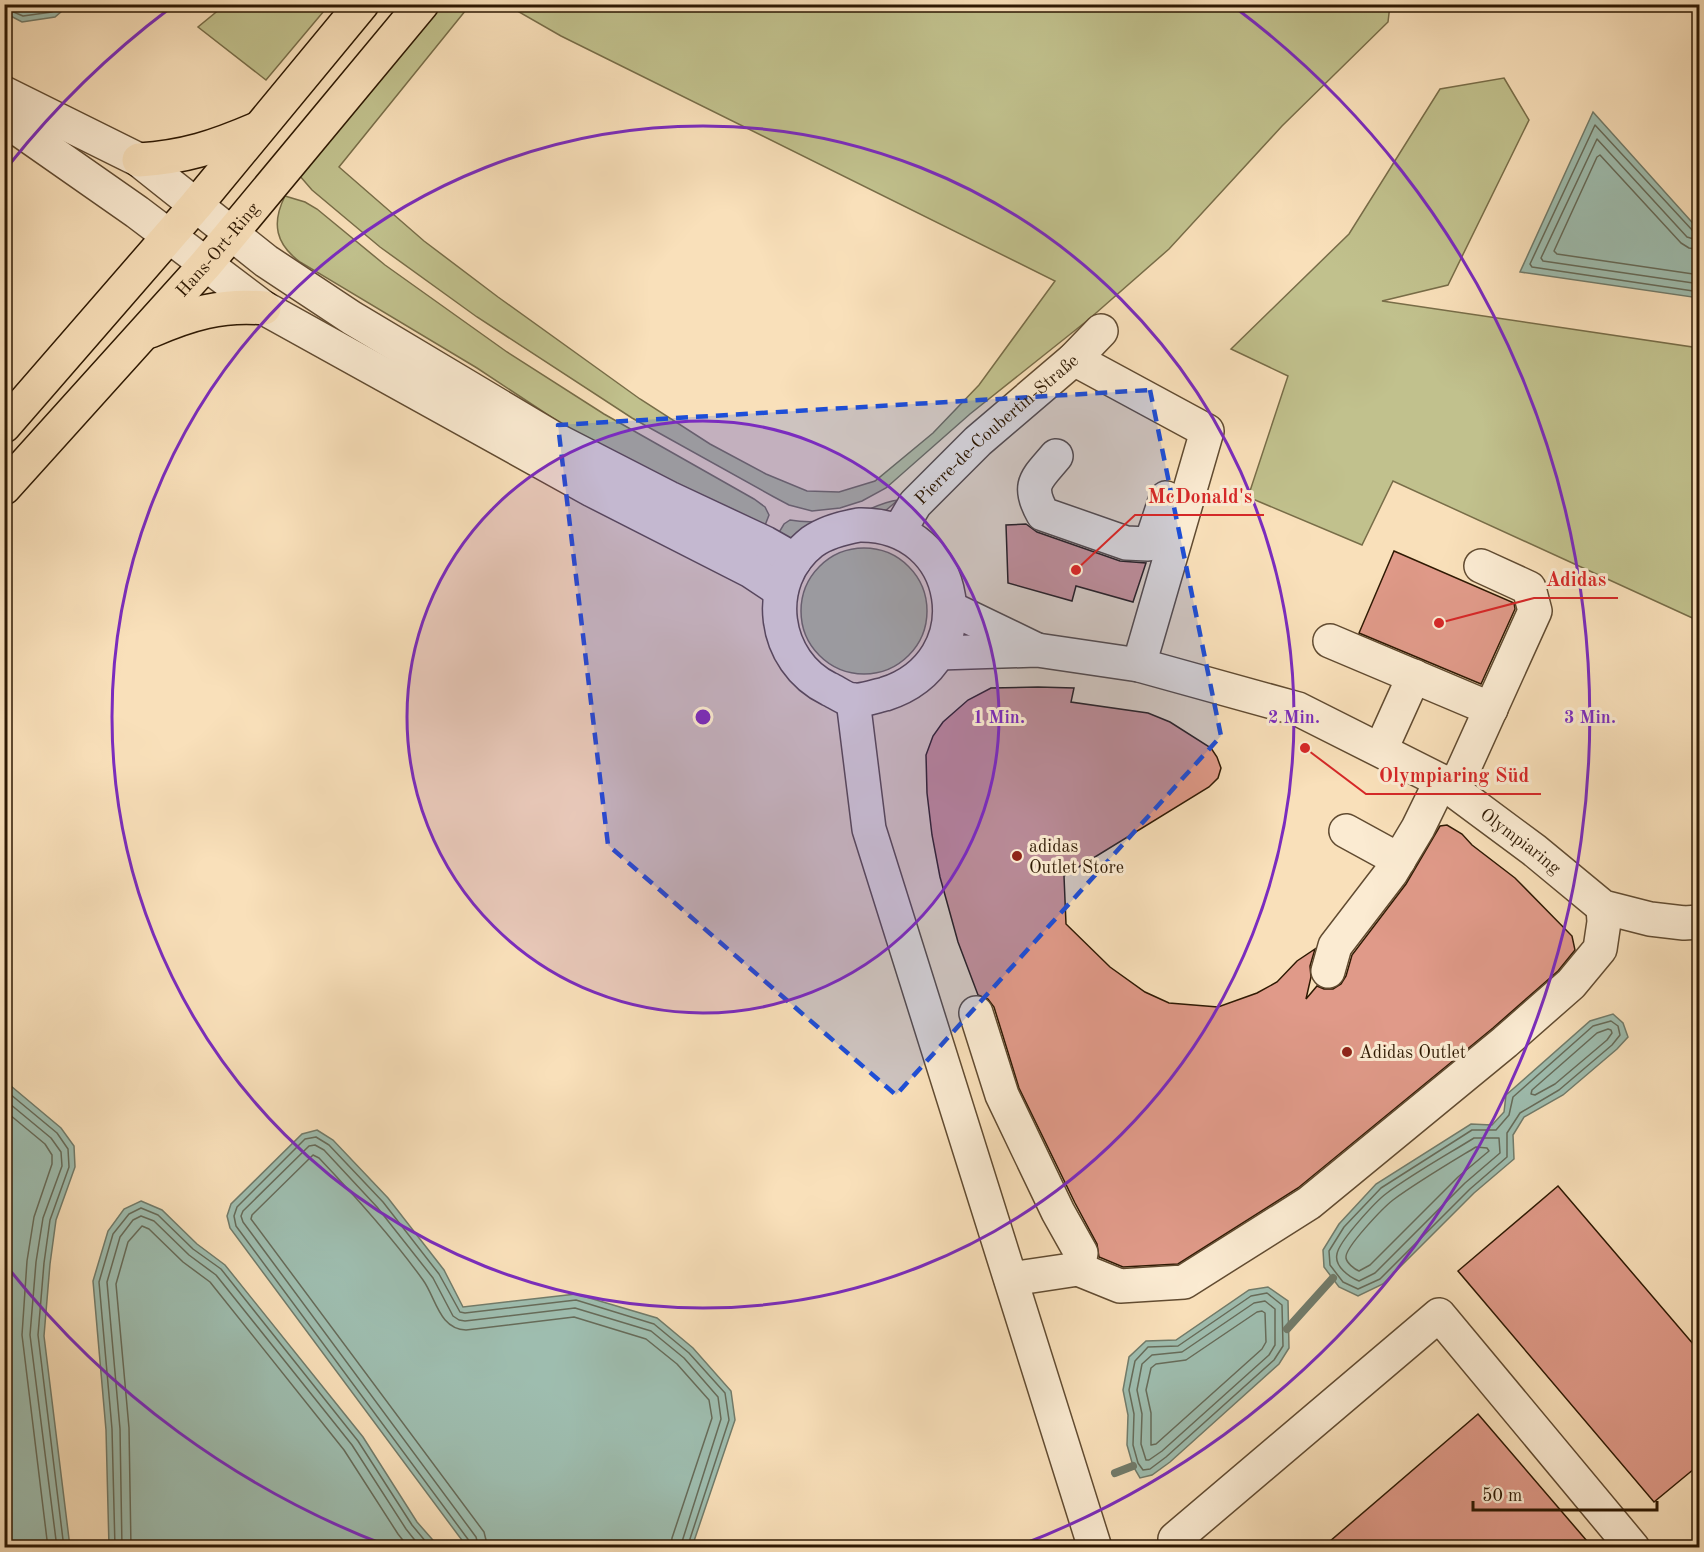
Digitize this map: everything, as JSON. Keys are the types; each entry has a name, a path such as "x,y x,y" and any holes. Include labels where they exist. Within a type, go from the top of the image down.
{"main road":[{"path":"4,426 169,237 362,4"},
{"name":"Hans-Ort-Ring","path":"4,488 206,264 422,4"},
{"path":"139,160 171,158 197,152 259,129"},
{"path":"146,333 194,314 241,306 264,308"}],"street":[{"path":"4,93 139,160 266,261 352,318 558,441 795,560"},
{"path":"4,119 264,308 592,490 751,572 781,591"},
{"name":"Pierre-de-Coubertin-Straße","path":"899,531 915,504 978,441 1074,359 1101,332"},
{"path":"1074,359 1207,431 1139,665"},
{"path":"1056,456 1035,482 1035,499 1043,514 1126,543 1148,544 1153,537 1190,422"},
{"path":"871,525 899,531 914,540 932,557 942,574 950,608 949,627 939,653 921,675 901,688 878,696 853,700 818,684 793,658 782,633 781,591 795,560 814,541 838,529 871,525"},
{"path":"1328,971 1335,946 1395,866 1448,785 1491,709 1534,611 1529,588 1481,566"},
{"name":"Olympiaring","path":"950,608 1037,650"},
{"path":"1330,641 1491,709"},
{"name":"Olympiaring","path":"939,653 1037,650 1139,665 1298,709 1381,749 1448,785 1534,850 1603,907 1650,919 1684,923 1700,922"},
{"path":"1381,749 1414,676"},
{"path":"853,700 869,829 1095,1548"},
{"path":"1343,838 1395,866"},
{"path":"1011,1279 1078,1269 1120,1286 1184,1282 1309,1203 1505,1042 1571,984 1600,949 1604,929 1603,907"},
{"path":"976,1012 1002,1095 1058,1212 1081,1253 1078,1269"},
{"path":"1183,1548 1175,1539 1439,1315 1634,1548"}],"highlighted area":[{"path":"1150,390 1221,736 896,1095 608,845 558,425"}],"green space":[{"path":"226,4 329,5 266,80 198,27"},
{"path":"435,5 470,5 339,167 424,241 640,399 710,444 766,474 807,491 839,492 875,481 933,433 979,385 1055,281 561,36 507,5 1390,5 1388,22 1282,126 1169,249 1088,320 970,414 886,488 862,501 840,508 812,511 789,505 632,418 477,317 380,247 312,190 299,175"},
{"path":"1504,78 1529,120 1448,285 1382,301 1699,348 1699,621 1393,481 1362,545 1248,497 1288,376 1231,349 1349,234 1440,89"},
{"path":"285,196 305,202 317,209 385,265 507,352 604,414 754,499 765,507 769,515 764,528 592,444 477,368 300,262 286,248 278,233 278,216"},
{"path":"898,500 884,512 868,520 793,539 778,534 784,524 790,520 808,522 835,519"},
{"path":"864,548 888,552 909,566 923,587 927,611 923,635 909,656 888,670 864,674 840,670 819,656 805,635 801,611 805,587 819,566 840,552"}],"water":[{"path":"4,5 69,5 55,17 22,22 5,13"},
{"path":"1593,112 1699,230 1699,298 1520,272"},
{"path":"1613,1014 1623,1023 1628,1037 1563,1095 1524,1117 1513,1135 1514,1159 1474,1193 1383,1284 1358,1296 1339,1287 1324,1267 1323,1250 1339,1224 1376,1184 1471,1124 1492,1125 1504,1112 1506,1095 1590,1021"},
{"path":"5,1081 61,1128 74,1146 75,1167 56,1220 44,1336 70,1547 5,1547"},
{"path":"317,1130 333,1140 388,1198 444,1270 463,1307 576,1294 657,1318 693,1348 731,1391 735,1420 692,1547 467,1547 230,1228 227,1216 231,1204 302,1134"},
{"path":"141,1201 162,1210 197,1244 225,1265 363,1437 417,1522 439,1547 109,1547 106,1430 93,1281 108,1231 124,1209"},
{"path":"1268,1287 1288,1301 1289,1348 1279,1364 1170,1462 1152,1475 1140,1478 1133,1466 1127,1445 1128,1415 1123,1390 1129,1357 1146,1341 1176,1340 1249,1290"}],"building":[{"path":"1026,524 1037,532 1120,561 1146,563 1133,602 1076,586 1072,601 1008,583 1006,525"},
{"path":"1394,551 1514,603 1515,609 1481,684 1359,633"},
{"name":"Adidas Outlet","path":"991,688 1074,688 1071,702 1148,713 1170,722 1211,748 1221,768 1218,778 1209,787 1064,876 1066,924 1110,967 1145,992 1169,1003 1218,1007 1257,993 1277,982 1297,961 1315,949 1310,966 1311,977 1306,999 1317,986 1333,989 1341,984 1346,976 1352,955 1406,884 1440,826 1447,825 1462,834 1472,845 1515,878 1572,936 1575,950 1558,971 1493,1028 1298,1188 1178,1264 1123,1267 1099,1257 1097,1244 1019,1088 994,1007 988,999 978,995 958,942 940,877 927,793 926,755 933,736 943,722 968,700"},
{"path":"1558,1186 1700,1352 1700,1464 1654,1502 1458,1271"},
{"path":"1478,1414 1593,1548 1322,1548"}],"waterway":[{"path":"1287,1329 1333,1278"},
{"path":"1115,1473 1133,1466"}],"place":[{"name":"McDonald's","path":"1076,570"},
{"name":"Adidas","path":"1439,623"},
{"name":"Olympiaring Süd","path":"1305,748"},
{"name":"adidas Outlet Store","path":"1017,856"},
{"name":"Adidas Outlet","path":"1347,1052"}]}
